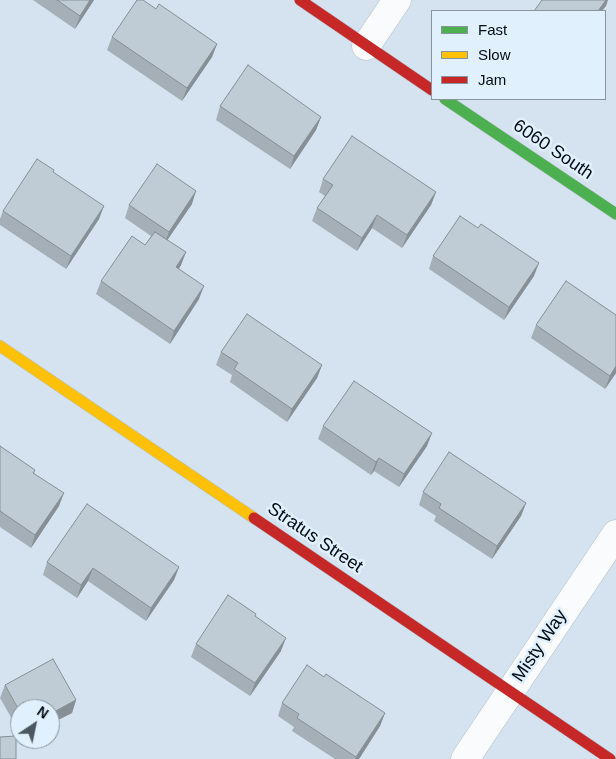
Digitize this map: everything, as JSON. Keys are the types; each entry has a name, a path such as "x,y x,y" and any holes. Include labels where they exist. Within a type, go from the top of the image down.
{"street":[{"path":"300,0 431,89"},
{"path":"366,46 397,0"},
{"name":"6060 South","path":"446,100 616,214"},
{"name":"Stratus Street","path":"0,346 610,759"},
{"name":"Misty Way","path":"465,759 616,534"}],"building":[{"path":"57,0 90,0 80,16"},
{"path":"137,0 143,0 156,9 159,4 217,44 187,88 112,37"},
{"path":"542,0 606,0 599,10 535,10"},
{"path":"248,65 321,117 294,156 220,106"},
{"path":"352,136 436,192 407,235 377,215 362,238 317,208 333,185 323,179"},
{"path":"37,159 104,206 71,256 3,211"},
{"path":"157,164 196,191 169,232 129,205"},
{"path":"460,216 478,228 481,224 539,263 509,307 433,256"},
{"path":"155,232 186,252 176,267 204,286 174,331 101,281 132,236 145,245"},
{"path":"566,281 616,315 616,366 610,376 536,325"},
{"path":"247,314 322,365 292,409 234,369 238,363 221,352"},
{"path":"354,381 432,433 404,474 379,458 376,462 323,426"},
{"path":"0,446 35,470 33,473 64,493 35,535 0,511"},
{"path":"449,452 526,503 497,546 439,508 441,504 423,492"},
{"path":"87,504 179,567 151,608 93,568 81,585 47,562"},
{"path":"228,595 286,638 255,683 196,644"},
{"path":"53,659 76,700 60,709 60,699 13,699 5,685"},
{"path":"307,665 324,677 326,674 385,713 356,757 297,718 299,714 282,703"},
{"path":"10,736 10,749 16,749 16,759 0,759 0,737"}],"traffic: fast":[{"path":"446,100 616,214"}],"traffic: slow":[{"path":"0,346 254,518"}],"traffic: jam":[{"path":"300,0 431,89"},
{"path":"254,518 610,759"}]}
